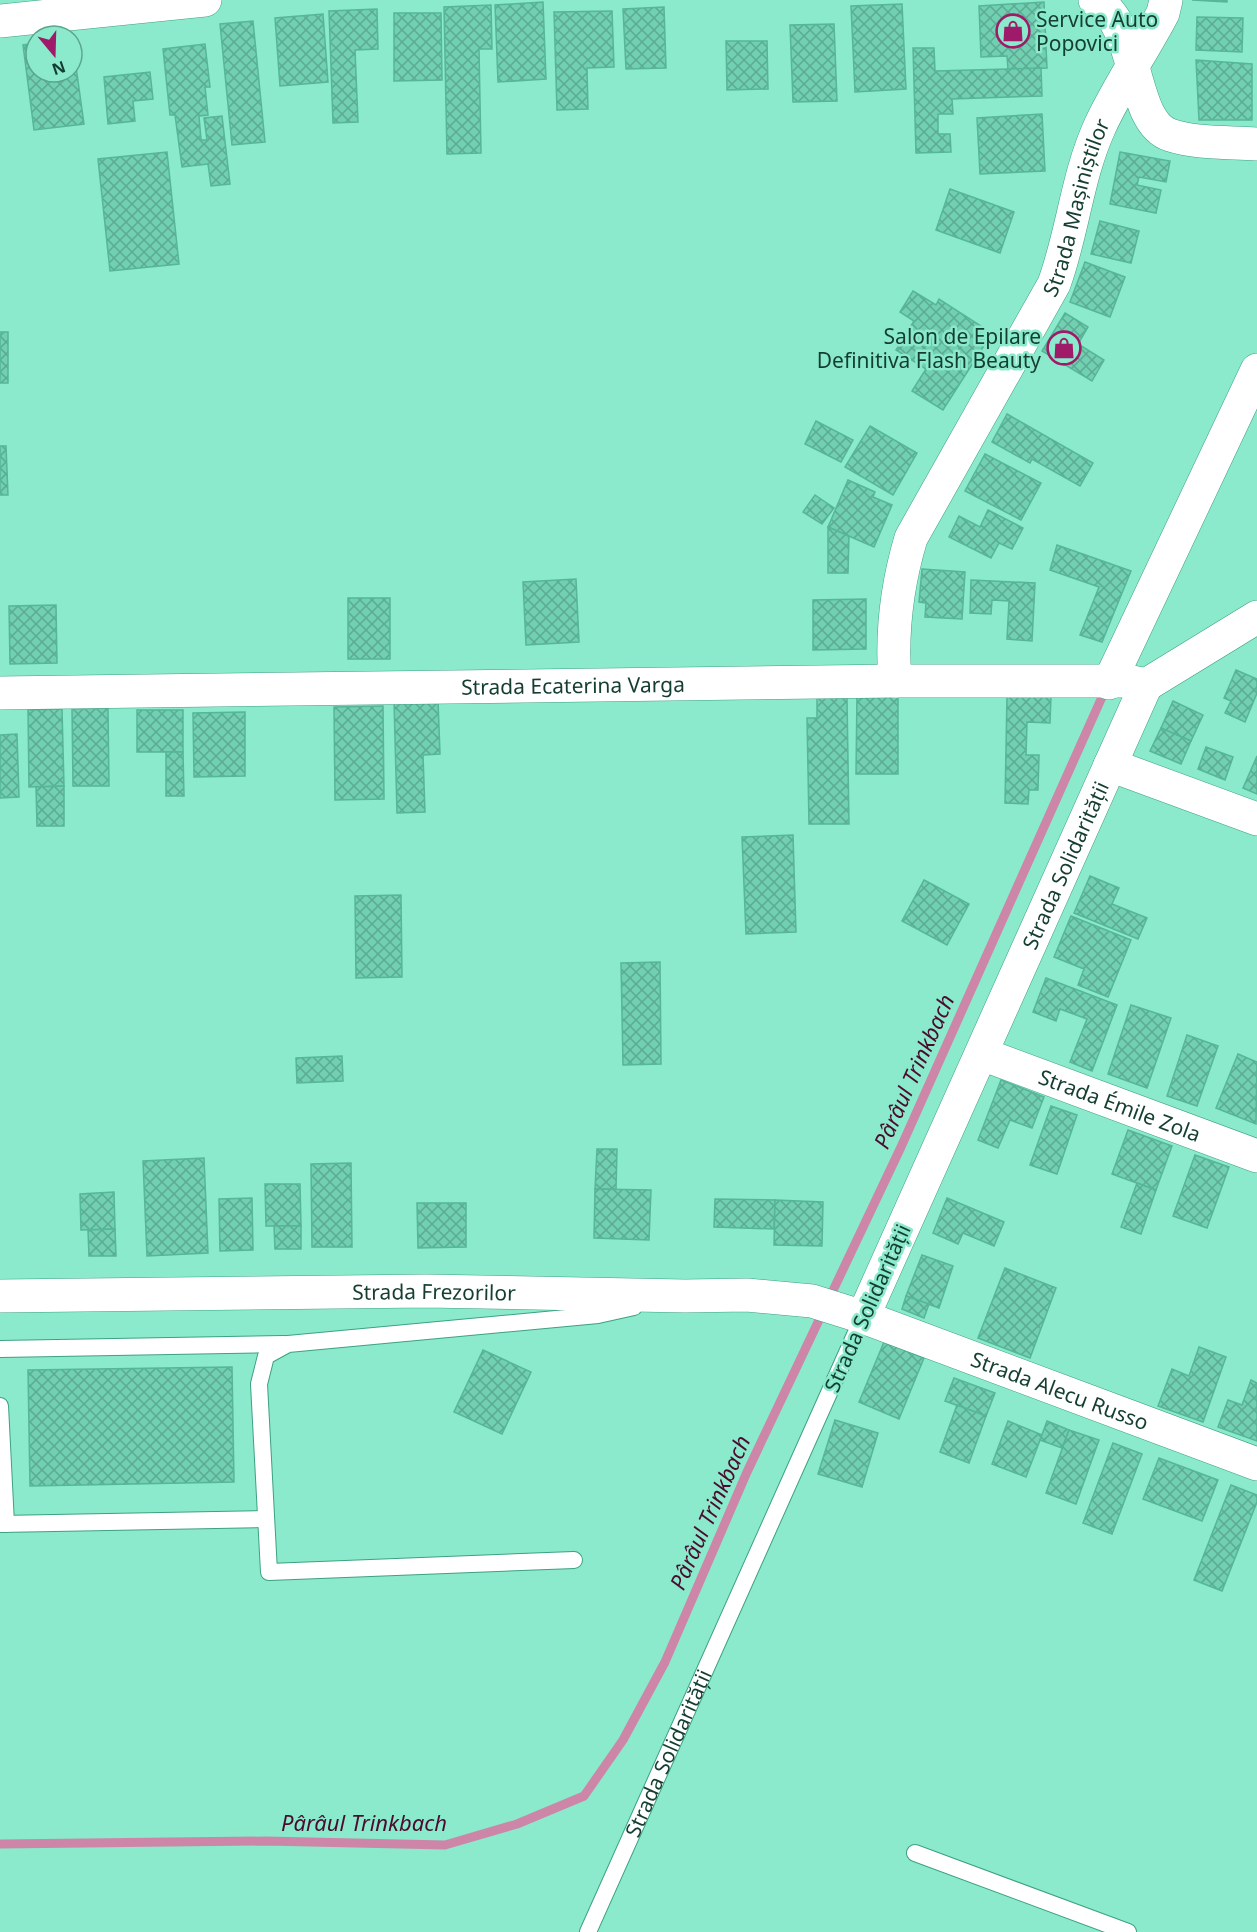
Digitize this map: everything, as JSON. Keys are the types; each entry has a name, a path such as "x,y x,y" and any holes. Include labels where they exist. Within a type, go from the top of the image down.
{"street":[{"path":"0,21 205,0"},
{"path":"1095,0 1107,7 1117,22 1134,66 1149,118 1168,135 1257,144"},
{"name":"Strada Mașiniștilor","path":"895,681 892,642 901,570 911,538 1054,284 1065,254 1082,175 1100,126 1163,13 1166,0"},
{"path":"1109,683 1257,370"},
{"path":"1146,685 1257,617"},
{"name":"Strada Ecaterina Varga","path":"0,693 895,681 1109,683 1127,681 1146,685"},
{"name":"Strada Solidarității","path":"854,1314 982,1054 1146,685"},
{"path":"1110,765 1257,819"},
{"name":"Strada Émile Zola","path":"982,1054 1257,1156"},
{"name":"Strada Frezorilor","path":"0,1296 426,1291 747,1295 812,1301 854,1314"},
{"name":"Strada Alecu Russo","path":"854,1314 1257,1464"}],"lane":[{"path":"0,1349 288,1344 597,1314 685,1296"},
{"name":"Strada Solidarității","path":"588,1932 854,1314"},
{"path":"288,1344 266,1356 259,1384 269,1572 574,1560"},
{"path":"0,1406 3,1524 266,1519"},
{"path":"915,1853 1128,1932"}],"building":[{"path":"1192,0 1227,0 1227,2"},
{"path":"543,2 546,79 498,82 495,5"},
{"name":"Service Auto Popovici","path":"1044,2 1047,68 1008,70 1007,56 981,57 979,6"},
{"path":"902,4 906,89 855,92 851,6"},
{"path":"491,5 492,49 479,49 481,153 447,154 444,7"},
{"path":"664,7 666,68 626,69 623,9"},
{"path":"377,9 378,49 355,50 358,122 333,123 329,11"},
{"path":"612,11 614,67 587,68 588,109 557,110 554,12"},
{"path":"394,13 441,13 442,80 394,81"},
{"path":"323,14 328,82 280,86 275,18"},
{"path":"1197,17 1243,18 1242,52 1196,50"},
{"path":"253,21 265,142 232,145 220,24"},
{"path":"834,24 837,101 793,102 790,25"},
{"path":"726,41 767,41 768,89 727,90"},
{"path":"205,44 210,87 205,87 208,115 199,116 201,140 207,140 204,118 222,116 230,184 211,186 208,164 182,167 175,115 170,115 163,49"},
{"path":"913,48 934,48 935,71 1041,68 1042,96 952,99 953,114 938,114 938,134 950,134 951,152 916,153"},
{"path":"1196,60 1252,64 1252,120 1199,120"},
{"path":"150,72 153,99 133,101 135,121 108,124 104,77"},
{"path":"28,84 78,84 84,124 34,130"},
{"path":"1042,114 1045,171 980,174 977,118"},
{"path":"167,152 179,264 110,271 98,159"},
{"path":"1120,152 1170,161 1166,182 1139,177 1137,185 1161,190 1156,213 1110,204"},
{"path":"950,189 1014,212 1000,253 936,230"},
{"path":"1100,221 1139,231 1131,263 1091,254"},
{"path":"1085,262 1125,277 1110,317 1070,302"},
{"path":"913,291 936,305 939,299 984,328 981,333 989,338 943,410 912,391 926,369 896,350 914,321 900,312"},
{"name":"Salon de Epilare Definitiva Flash Beauty","path":"1065,313 1088,327 1078,344 1104,360 1092,381 1042,351"},
{"path":"0,332 8,332 8,383 0,383"},
{"path":"1007,414 1093,463 1080,486 1032,459 1030,463 992,442"},
{"path":"816,421 853,440 841,462 805,444"},
{"path":"870,426 917,453 893,495 845,467"},
{"path":"0,446 6,446 8,495 0,495"},
{"path":"985,454 1041,483 1021,520 965,491"},
{"path":"848,480 875,492 873,497 892,505 874,547 828,527"},
{"path":"815,495 834,508 822,524 803,512"},
{"path":"988,510 1023,528 1012,549 999,543 991,558 949,537 959,516 980,527"},
{"path":"828,527 849,536 848,573 828,573"},
{"path":"1057,545 1131,571 1102,642 1080,635 1099,587 1050,570"},
{"path":"922,569 965,572 962,619 925,617 926,603 919,602"},
{"path":"576,579 579,642 526,645 523,582"},
{"path":"971,580 1035,583 1032,641 1007,639 1009,601 992,600 991,614 970,613"},
{"path":"348,598 390,598 390,659 348,659"},
{"path":"866,599 866,649 813,650 813,600"},
{"path":"56,605 57,663 10,664 9,606"},
{"path":"1236,670 1257,679 1257,693 1245,722 1225,713 1231,701 1224,698"},
{"path":"857,693 898,693 898,774 856,774"},
{"path":"1007,695 1051,696 1050,723 1027,722 1026,755 1039,755 1038,790 1029,790 1028,804 1005,803"},
{"path":"817,698 847,698 849,824 809,824 807,718 817,718"},
{"path":"438,700 440,754 423,755 425,812 397,813 394,701"},
{"path":"1173,701 1203,715 1191,741 1161,728"},
{"path":"383,706 384,799 335,800 334,707"},
{"path":"108,708 109,786 73,786 72,709"},
{"path":"62,709 64,786 29,787 28,710"},
{"path":"137,710 183,710 183,752 137,752"},
{"path":"245,712 245,776 194,777 193,713"},
{"path":"1161,728 1191,741 1181,764 1150,751"},
{"path":"17,734 19,797 0,798 0,735"},
{"path":"1206,747 1233,757 1225,780 1198,769"},
{"path":"166,752 183,752 184,796 166,796"},
{"path":"1257,756 1257,794 1243,788"},
{"path":"64,786 64,826 37,826 36,787"},
{"path":"793,835 796,932 746,934 742,837"},
{"path":"1090,876 1119,888 1112,904 1147,918 1138,939 1074,913"},
{"path":"924,880 969,904 947,945 902,921"},
{"path":"401,895 402,977 356,978 355,896"},
{"path":"1071,916 1131,940 1108,997 1078,985 1084,969 1054,957"},
{"path":"660,962 661,1064 623,1065 621,963"},
{"path":"1046,978 1117,1005 1092,1071 1070,1062 1087,1019 1060,1009 1056,1021 1033,1012"},
{"path":"1131,1005 1171,1018 1147,1088 1108,1074"},
{"path":"1187,1035 1218,1046 1197,1106 1167,1096"},
{"path":"1238,1054 1257,1062 1256,1124 1216,1108"},
{"path":"342,1056 343,1081 297,1083 296,1058"},
{"path":"1001,1080 1044,1097 1032,1128 1010,1120 998,1148 978,1140"},
{"path":"1051,1106 1077,1115 1057,1174 1030,1165"},
{"path":"1128,1130 1172,1146 1156,1190 1112,1174"},
{"path":"597,1149 617,1149 616,1189 595,1189"},
{"path":"1195,1155 1229,1167 1207,1228 1173,1216"},
{"path":"204,1158 208,1253 147,1256 143,1161"},
{"path":"351,1163 352,1247 312,1247 311,1164"},
{"path":"1137,1183 1156,1190 1141,1234 1121,1227"},
{"path":"265,1184 300,1184 301,1226 266,1226"},
{"path":"595,1189 651,1190 649,1240 594,1238"},
{"path":"114,1192 115,1229 81,1230 80,1194"},
{"path":"252,1198 253,1250 220,1251 219,1199"},
{"path":"947,1198 1004,1222 994,1246 963,1233 958,1244 933,1233"},
{"path":"715,1199 775,1200 774,1229 714,1227"},
{"path":"775,1200 823,1202 822,1246 774,1245"},
{"path":"417,1203 466,1203 466,1247 418,1248"},
{"path":"274,1226 301,1226 301,1249 275,1249"},
{"path":"115,1229 116,1256 89,1256 88,1230"},
{"path":"922,1255 953,1266 939,1308 906,1296"},
{"path":"1005,1268 1056,1288 1030,1358 978,1338"},
{"path":"906,1296 929,1304 924,1318 902,1309"},
{"path":"884,1342 924,1358 899,1419 859,1402"},
{"path":"1199,1347 1226,1357 1203,1422 1158,1406 1172,1369 1189,1376"},
{"path":"483,1350 531,1372 502,1434 454,1412"},
{"path":"232,1367 234,1482 30,1486 28,1370"},
{"path":"954,1378 995,1393 986,1416 945,1401"},
{"path":"1251,1380 1257,1383 1257,1441 1218,1427 1228,1400 1242,1405"},
{"path":"957,1405 986,1416 969,1463 940,1452"},
{"path":"835,1420 878,1433 862,1487 818,1474"},
{"path":"1008,1421 1042,1435 1026,1477 992,1464"},
{"path":"1047,1421 1069,1430 1062,1448 1040,1440"},
{"path":"1069,1430 1099,1440 1076,1504 1046,1493"},
{"path":"1113,1443 1142,1454 1112,1534 1083,1523"},
{"path":"1159,1458 1218,1480 1202,1521 1143,1499"},
{"path":"1231,1485 1257,1495 1257,1502 1222,1591 1194,1580"}],"waterway":[{"name":"Pârâul Trinkbach","path":"0,1844 266,1841 445,1845 517,1824 584,1796 623,1740 665,1662 747,1472 901,1147 1102,697"}],"place":[{"name":"Service Auto Popovici","path":"1013,31"},
{"name":"Salon de Epilare Definitiva Flash Beauty","path":"1064,348"}]}
